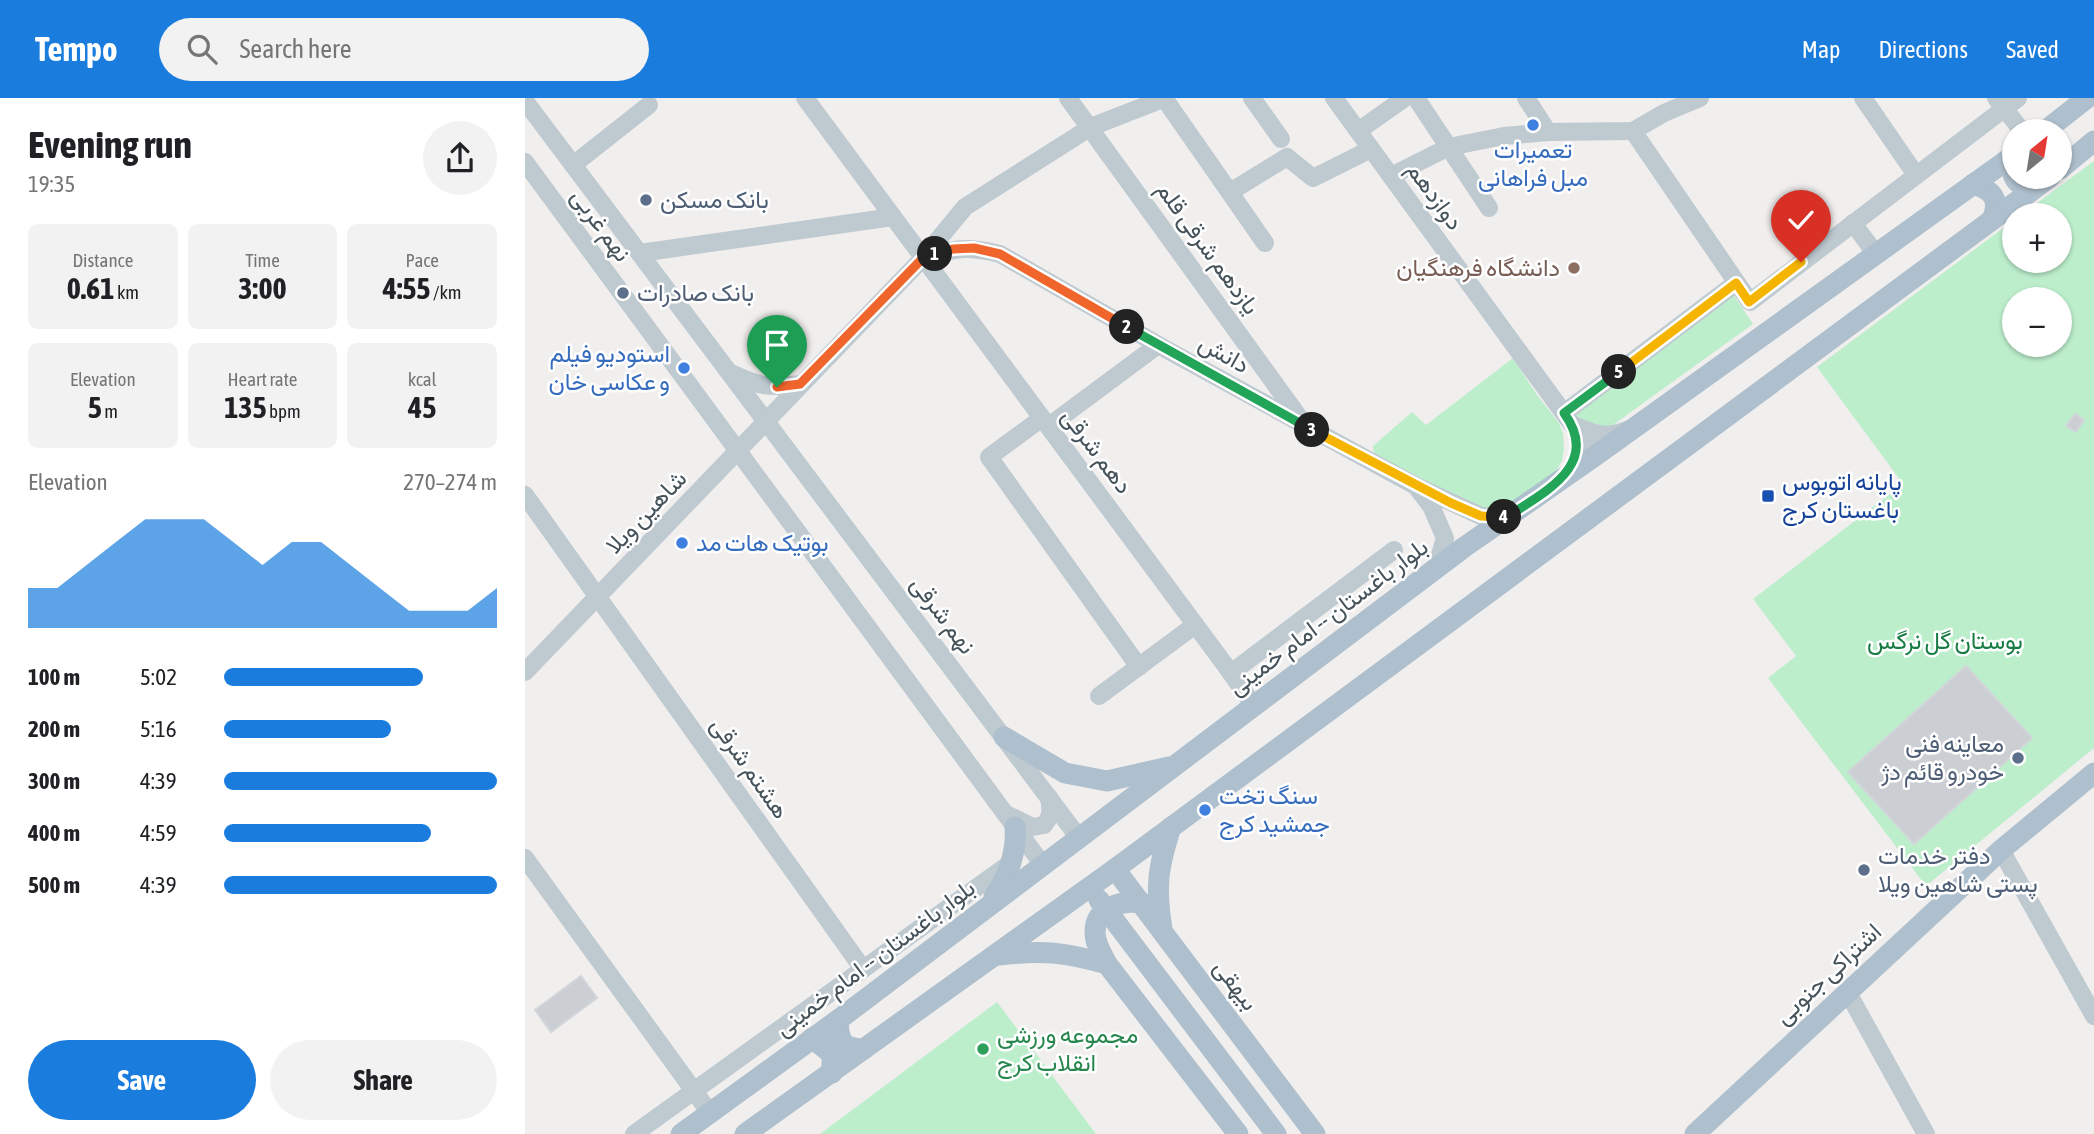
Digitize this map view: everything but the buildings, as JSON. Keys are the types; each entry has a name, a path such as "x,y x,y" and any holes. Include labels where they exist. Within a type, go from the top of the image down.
{"main road":[{"path":"2060,119 2087,98"},
{"path":"2072,159 2094,141"},
{"name":"بلوار باغستان -- امام خمینی","path":"681,1134 838,1020 1436,568 2002,163"},
{"path":"1973,184 1985,188 1994,197 1997,206 1993,218"},
{"path":"745,1134 1115,869 2032,189"},
{"path":"1003,737 1065,773 1107,781 1178,765"},
{"name":"اشتراکی جنوبی","path":"1695,1134 2001,850 2094,773"},
{"path":"983,910 1002,886 1012,862 1016,841 1010,820"},
{"path":"1163,931 1157,884 1171,827"},
{"name":"بیهقی","path":"1115,869 1315,1134"},
{"path":"1089,888 1276,1134"},
{"path":"1142,903 1121,902 1107,909 1095,932 1098,946 1107,964 1238,1134"},
{"path":"996,956 1048,951 1107,964"},
{"path":"838,1020 838,1035 844,1045 864,1049"},
{"path":"812,1038 832,1054 832,1073"}],"street":[{"name":"دهم شرقی","path":"806,98 1254,705"},
{"name":"یازدهم شرقی قلم","path":"1068,98 1307,427"},
{"path":"1164,98 1265,243"},
{"name":"شاهین ویلا","path":"525,672 923,258 965,207 1091,127 1164,98"},
{"path":"1252,98 1281,139"},
{"name":"دوازدهم","path":"1334,98 1595,456"},
{"path":"1358,131 1405,98"},
{"path":"1416,98 1489,208"},
{"path":"1526,98 1548,132"},
{"path":"1391,176 1449,147 1504,136 1548,132 1633,131 1659,106 1700,98"},
{"path":"1863,98 1916,175"},
{"name":"نهم غربی","path":"525,101 767,422"},
{"path":"1633,131 1749,302 1916,175 2006,102 2015,119"},
{"path":"573,165 649,105"},
{"path":"1230,192 1287,157 1313,178 1371,149"},
{"name":"نهم غربی","path":"525,162 738,451"},
{"path":"640,253 893,217"},
{"path":"1853,223 1875,253"},
{"name":"دانش","path":"923,258 953,249 974,248 1000,254 1158,345 1416,486 1431,506 1445,538 1436,568"},
{"path":"1568,419 1736,283"},
{"path":"1139,667 989,457 1158,345"},
{"path":"730,373 756,385 777,387 800,384"},
{"path":"1568,419 1599,435 1612,435 1636,426"},
{"path":"1559,482 1575,460 1577,450 1568,419"},
{"name":"نهم شرقی","path":"767,422 1080,838"},
{"path":"738,451 1043,865"},
{"path":"1416,486 1481,516 1507,517"},
{"name":"هشتم شرقی","path":"525,495 863,969"},
{"path":"1231,673 1394,550"},
{"path":"1099,696 1195,625"},
{"path":"1010,820 1033,827 1044,825 1051,818 1048,796"},
{"path":"2001,850 2094,1016"},
{"path":"525,859 710,1113"},
{"path":"634,1134 1012,862"},
{"path":"1847,991 1926,1134"}],"green space":[{"name":"بوستان گل نرگس","path":"2094,161 2094,748 1926,886 1768,678 1796,656 1753,599 1903,484 1817,367 2002,229 2002,273 2072,273 2072,203 2037,203 2056,189 2072,189 2072,177"},
{"path":"1733,294 1753,324 1599,435 1579,421 1575,413"},
{"path":"1513,358 1559,423 1563,433 1562,461 1553,476 1503,509 1478,508 1374,455 1373,446 1412,412 1426,425"},
{"name":"مجموعه ورزشی انقلاب کرج","path":"997,1002 1096,1134 820,1134"}],"place":[{"name":"تعمیرات مبل فراهانی","path":"1533,125"},
{"name":"بانک مسکن","path":"646,200"},
{"name":"دانشگاه فرهنگیان","path":"1574,268"},
{"name":"بانک صادرات","path":"623,293"},
{"name":"استودیو فیلم و عکاسی خان","path":"684,368"},
{"name":"پایانه اتوبوس باغستان کرج","path":"1768,496"},
{"name":"بوتیک هات مد","path":"682,543"},
{"name":"معاینه فنی خودرو قائم دژ","path":"2018,758"},
{"name":"سنگ تخت جمشید کرج","path":"1205,810"},
{"name":"دفتر خدمات پستی شاهین ویلا","path":"1864,870"},
{"name":"مجموعه ورزشی انقلاب کرج","path":"983,1049"}],"route":[{"path":"777,387 800,384 923,258 953,249 974,248 1000,254 1169,351 1416,486 1481,516 1507,517 1559,482 1575,460 1577,450 1572,424 1564,413 1736,283 1749,302 1801,262"}]}
